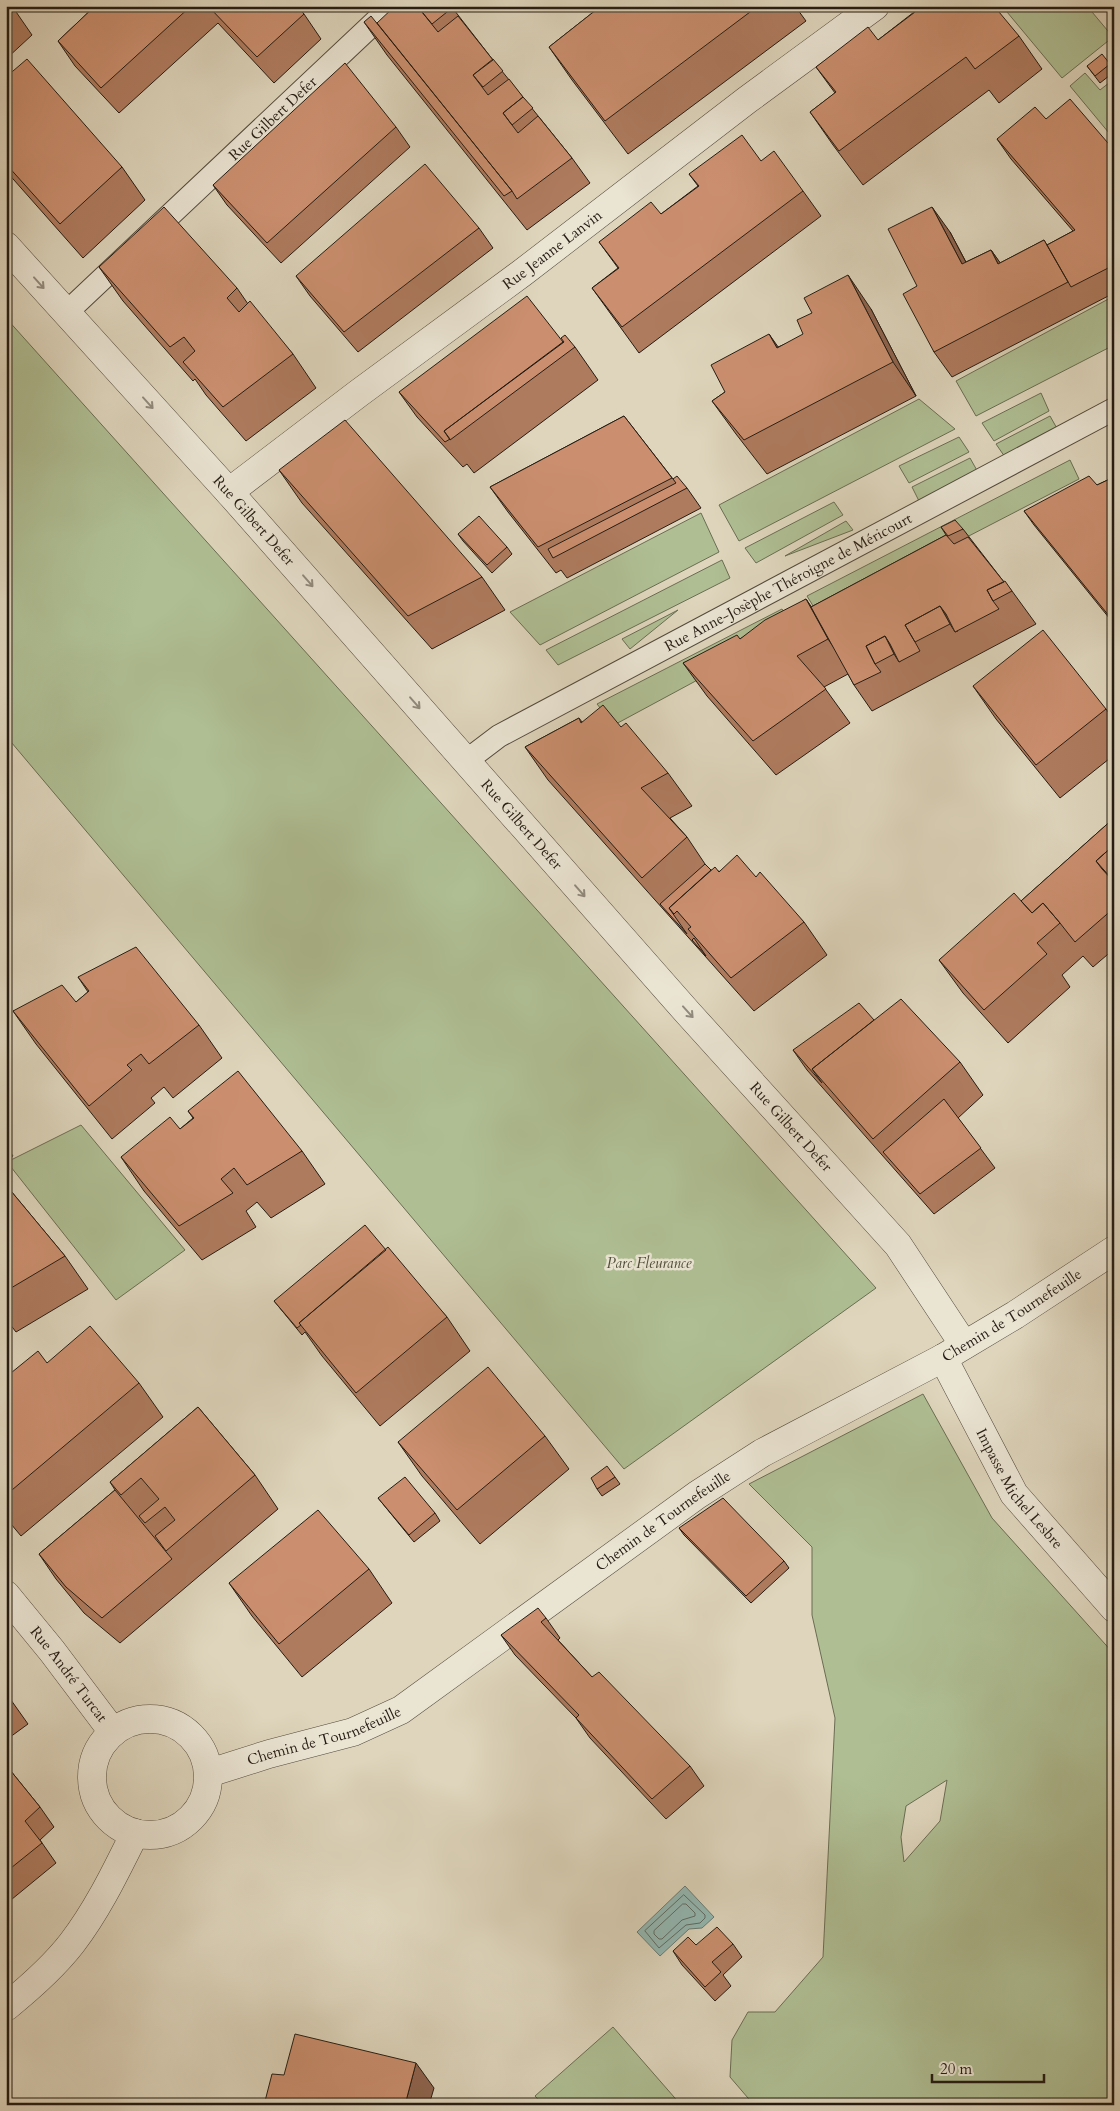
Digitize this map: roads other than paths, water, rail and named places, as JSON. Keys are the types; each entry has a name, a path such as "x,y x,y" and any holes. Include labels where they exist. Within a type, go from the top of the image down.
{"street":[{"name":"Rue Gilbert Defer","path":"66,313 392,6"},
{"name":"Rue Jeanne Lanvin","path":"229,492 522,273 747,100 875,6"},
{"name":"Rue Gilbert Defer","path":"6,246 229,492 898,1245 954,1352"},
{"name":"Rue Anne-Josèphe Théroigne de Méricourt","path":"466,761 499,736 1114,409"},
{"name":"Chemin de Tournefeuille","path":"209,1773 269,1754 353,1732 400,1710 697,1495 762,1453 954,1352 1015,1315 1114,1250"},
{"name":"Impasse Michel Lesbre","path":"954,1352 1014,1494 1114,1608"},
{"name":"Rue André Turcat","path":"6,1595 52,1651 113,1732"},
{"path":"147,1718 165,1720 182,1727 196,1740 205,1756 209,1773 207,1791 203,1800 187,1822 171,1831 154,1835 135,1833 118,1826 105,1814 96,1798 92,1780 93,1762 101,1745 113,1732 129,1722 147,1718"},
{"path":"6,2008 22,1995 72,1944 106,1892 135,1833"}],"water":[{"path":"685,1886 714,1917 702,1928 689,1929 660,1956 637,1932"}],"park label":[{"name":"Parc Fleurance","path":"649,1263"}]}
